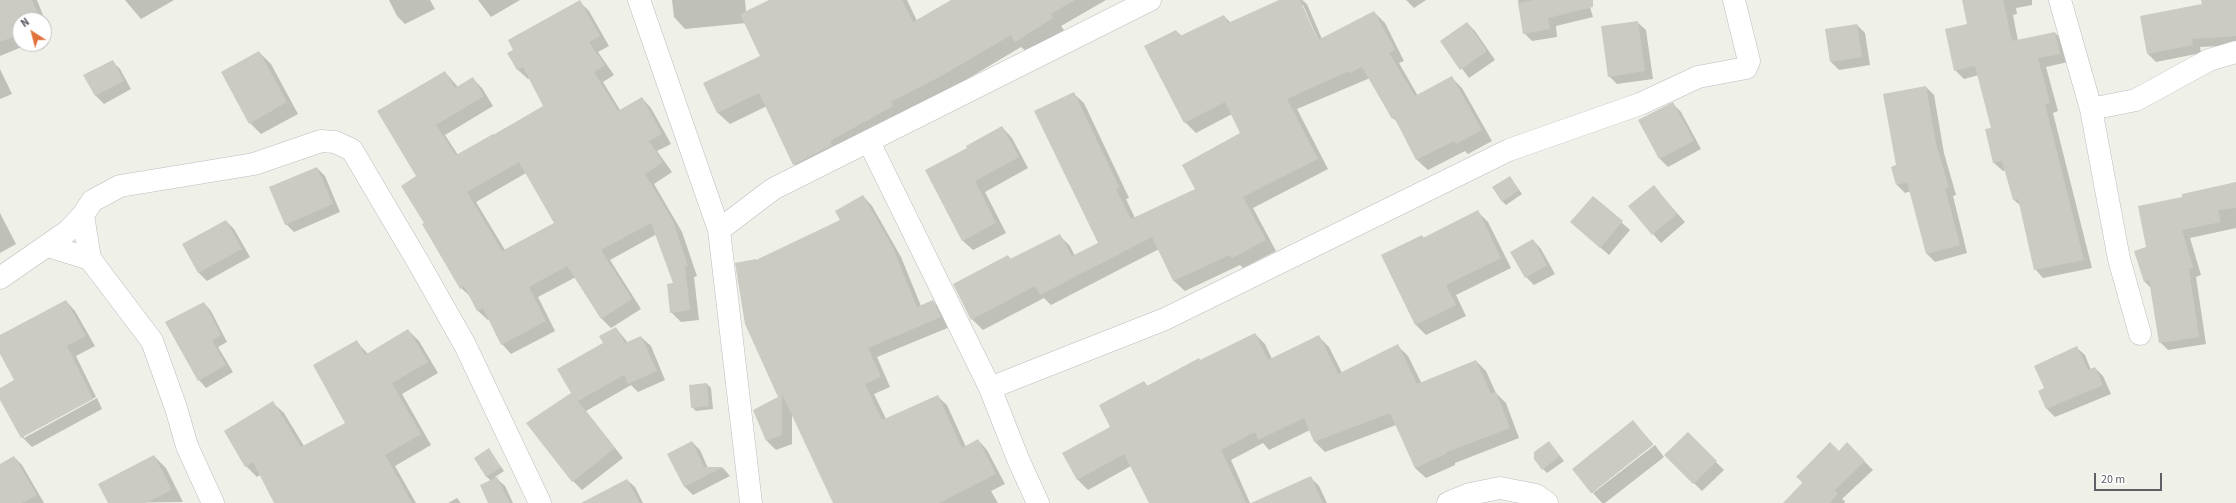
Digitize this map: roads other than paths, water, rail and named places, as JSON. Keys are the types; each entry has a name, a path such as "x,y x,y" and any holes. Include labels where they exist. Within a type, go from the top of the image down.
{"street":[{"path":"639,0 719,230 751,503"},
{"path":"719,230 773,189 1150,0"},
{"path":"990,388 1165,319 1509,150 1640,104 1698,77 1746,68 1749,61 1734,0"},
{"path":"2060,0 2091,109 2119,259 2140,334"},
{"path":"2091,109 2136,100 2186,71 2209,60 2236,52"},
{"path":"0,278 68,231 83,215 92,201 120,186 254,164 321,141 335,142 352,150 465,345 540,503"},
{"path":"869,142 990,388 1018,459 1038,503"},
{"path":"83,215 90,259 152,341 176,408 187,446 213,503"},
{"path":"48,246 90,259"},
{"path":"1448,503 1470,494 1500,488 1536,496 1547,503"}]}
